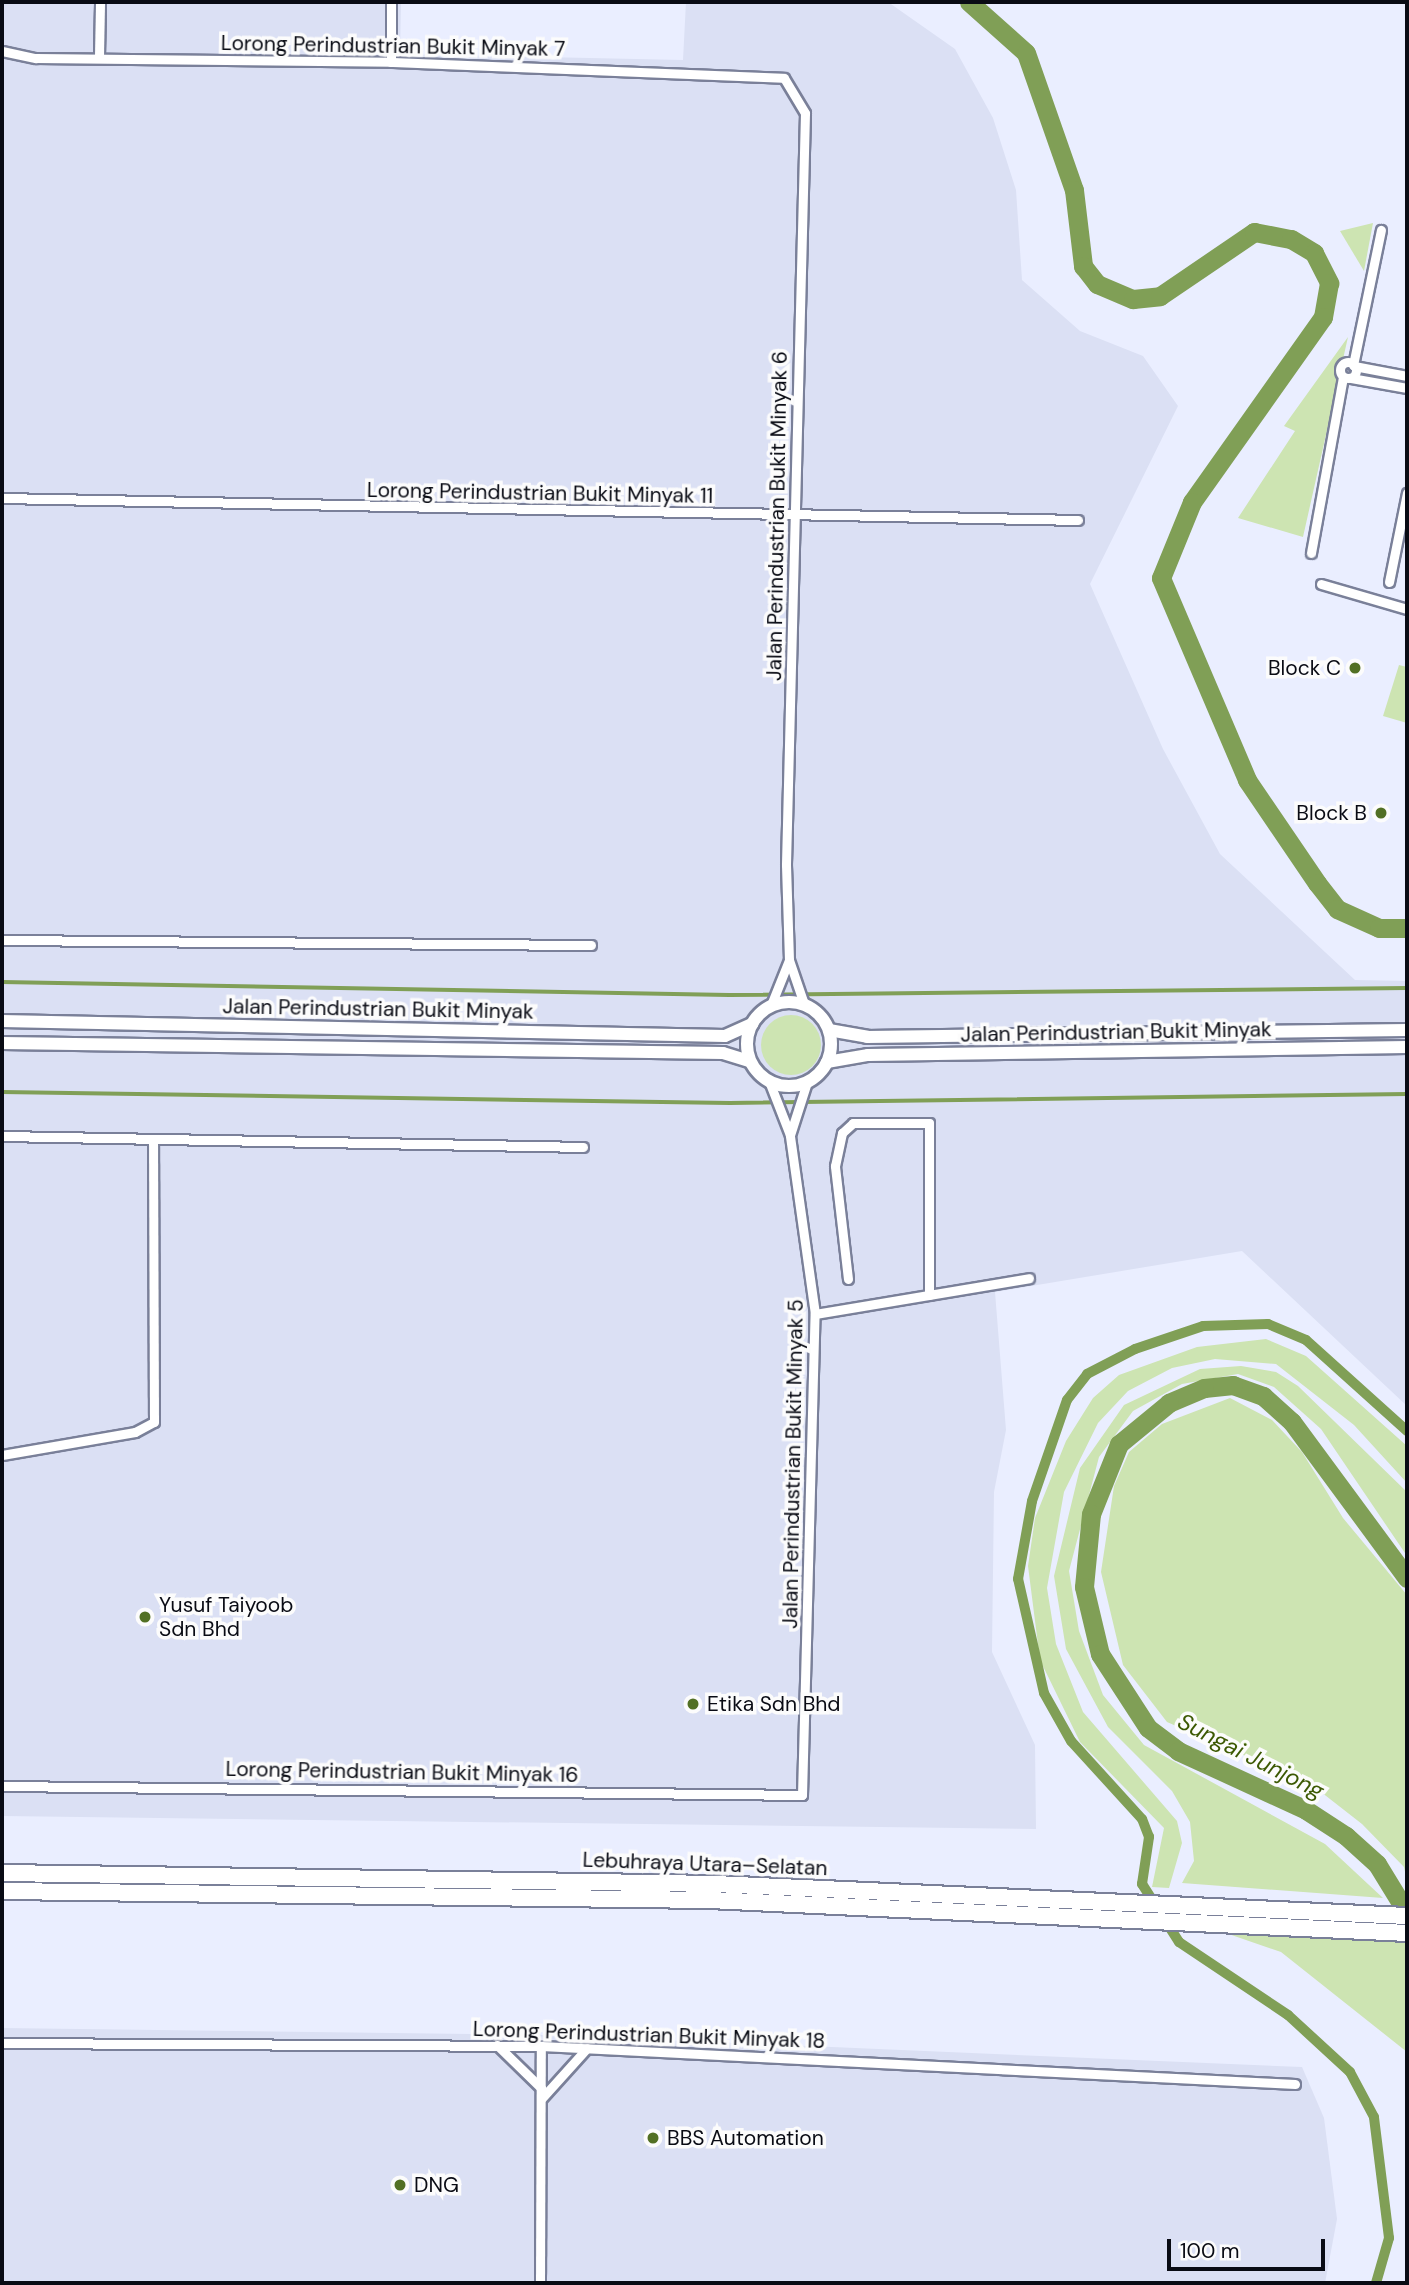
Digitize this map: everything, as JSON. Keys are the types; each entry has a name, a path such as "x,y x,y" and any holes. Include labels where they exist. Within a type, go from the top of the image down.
{"highway":[{"name":"Lebuhraya Utara–Selatan","path":"2,1873 701,1883 1407,1916"},
{"name":"Lebuhraya Utara–Selatan","path":"2,1891 538,1896 1087,1917 1407,1933"}],"main road":[{"path":"803,999 829,1030 827,1062 805,1088 771,1087 750,1061 751,1024 773,1000 803,999"},
{"name":"Jalan Perindustrian Bukit Minyak","path":"2,1021 725,1036 751,1024"},
{"name":"Jalan Perindustrian Bukit Minyak","path":"829,1030 867,1037 1407,1030"},
{"name":"Jalan Perindustrian Bukit Minyak","path":"2,1043 723,1054 750,1061"},
{"name":"Jalan Perindustrian Bukit Minyak","path":"827,1062 868,1055 1407,1047"}],"street":[{"path":"99,56 100,2"},
{"path":"391,2 391,62"},
{"name":"Lorong Perindustrian Bukit Minyak 7","path":"2,51 36,58 99,56 391,62 784,78"},
{"name":"Jalan Perindustrian Bukit Minyak 6","path":"784,78 805,113 797,515 786,865 789,960"},
{"path":"1311,553 1347,377 1354,365 1381,230"},
{"path":"1407,376 1354,365 1340,367 1347,377 1407,388"},
{"path":"1389,582 1407,493"},
{"name":"Lorong Perindustrian Bukit Minyak 11","path":"2,498 1078,520"},
{"path":"1321,584 1407,609"},
{"path":"2,940 591,946"},
{"path":"789,960 803,999"},
{"path":"773,1000 789,960"},
{"path":"771,1087 790,1135"},
{"path":"790,1135 805,1088"},
{"path":"848,1279 835,1166 842,1133 853,1123 929,1123 929,1294"},
{"name":"Jalan Perindustrian Bukit Minyak 5","path":"790,1135 815,1314 802,1795"},
{"path":"2,1136 583,1147"},
{"path":"2,1455 135,1432 154,1422 153,1139"},
{"path":"815,1314 1029,1278"},
{"name":"Lorong Perindustrian Bukit Minyak 16","path":"2,1786 802,1795"},
{"name":"Lorong Perindustrian Bukit Minyak 18","path":"2,2043 541,2046 1295,2084"},
{"path":"497,2045 541,2088"},
{"path":"540,2283 541,2046"},
{"path":"541,2099 587,2048"}],"shaded area":[{"path":"2,2 401,2 400,54 683,60 686,2 888,2 955,49 993,118 1016,190 1022,280 1080,331 1143,356 1178,406 1090,584 1163,749 1220,854 1355,980 1407,981 1407,1406 1242,1251 995,1292 1006,1430 994,1492 992,1652 1035,1745 1036,1829 2,1816"},
{"path":"2,2028 547,2035 1302,2067 1324,2118 1337,2219 1325,2283 2,2283"}],"green space":[{"path":"1373,223 1364,271 1340,231"},
{"path":"1348,337 1303,537 1238,518 1295,431 1284,426"},
{"path":"1399,665 1407,667 1407,723 1383,716"},
{"path":"791,1015 812,1024 821,1045 812,1066 791,1075 770,1066 761,1045 770,1024"},
{"path":"1266,1339 1306,1356 1407,1446 1407,1483 1354,1425 1276,1364 1215,1359 1172,1368 1128,1391 1098,1423 1064,1492 1047,1588 1056,1644 1083,1712 1177,1821 1182,1843 1169,1888 1152,1887 1164,1828 1080,1742 1040,1660 1028,1566 1035,1518 1066,1441 1093,1398 1119,1375 1197,1347"},
{"path":"1241,1366 1276,1372 1298,1386 1407,1492 1407,1556 1321,1429 1274,1387 1238,1374 1182,1384 1133,1411 1099,1457 1069,1571 1079,1631 1103,1695 1144,1745 1325,1844 1383,1898 1182,1883 1194,1861 1190,1822 1172,1791 1108,1727 1066,1649 1054,1576 1080,1468 1124,1405 1200,1369"},
{"path":"1230,1398 1272,1420 1302,1452 1343,1518 1407,1595 1407,1881 1404,1867 1362,1824 1312,1785 1167,1722 1123,1665 1101,1572 1114,1486 1129,1452 1162,1424"},
{"path":"1217,1930 1407,1942 1407,2052 1281,1952"}],"waterway":[{"path":"969,2 1026,53 1074,190 1083,266 1097,284 1133,299 1160,296 1254,232 1291,239 1314,253 1329,283 1323,317 1192,502 1161,578 1247,780 1317,883 1337,909 1379,928 1407,928"},
{"path":"2,982 729,995 1407,988"},
{"path":"2,1092 730,1103 1407,1094"},
{"path":"1376,2283 1389,2238 1374,2117 1350,2072 1288,2015 1179,1942 1142,1884 1149,1837 1142,1819 1071,1741 1044,1693 1018,1579 1032,1501 1067,1400 1087,1374 1135,1349 1203,1326 1268,1324 1306,1340 1407,1431"},
{"name":"Sungai Junjong","path":"1407,1578 1292,1422 1263,1396 1233,1385 1204,1388 1169,1403 1119,1444 1091,1514 1084,1587 1100,1654 1148,1728 1178,1751 1306,1810 1346,1836 1377,1864 1407,1913"}],"place":[{"name":"Block C","path":"1355,668"},
{"name":"Block B","path":"1381,813"},
{"name":"Yusuf Taiyoob Sdn Bhd","path":"145,1617"},
{"name":"Etika Sdn Bhd","path":"693,1704"},
{"name":"BBS Automation","path":"653,2138"},
{"name":"DNG","path":"400,2185"}]}
